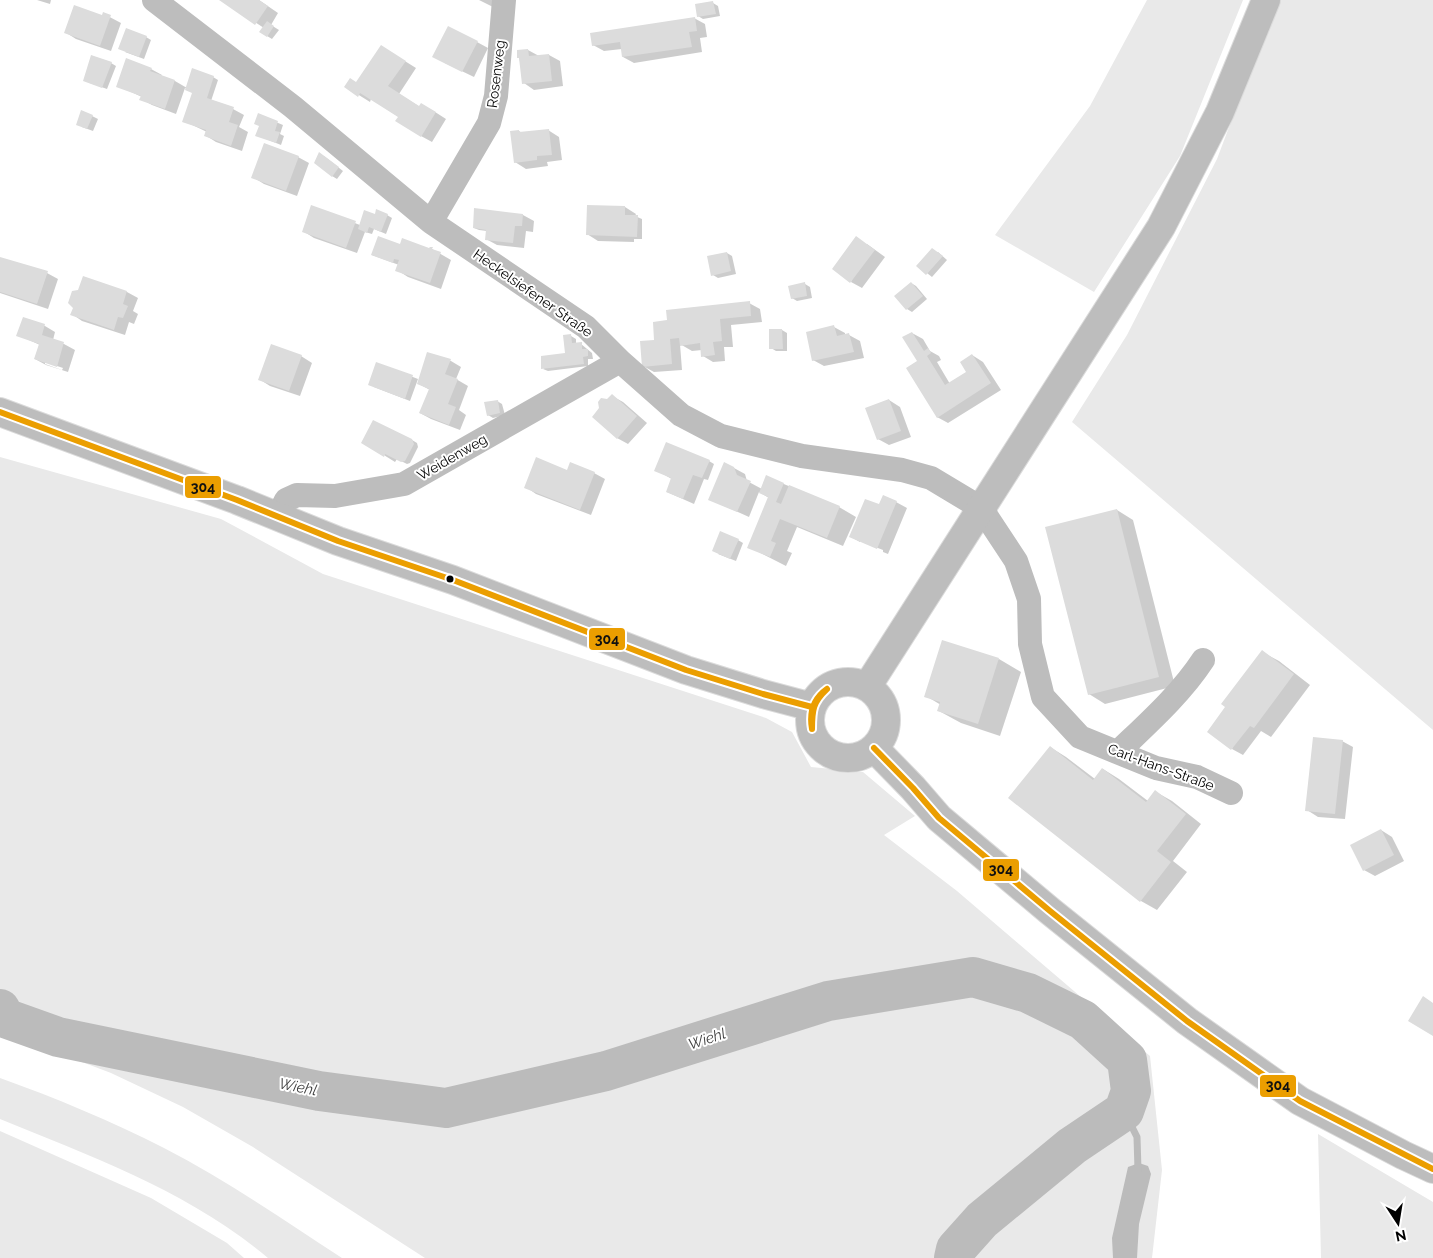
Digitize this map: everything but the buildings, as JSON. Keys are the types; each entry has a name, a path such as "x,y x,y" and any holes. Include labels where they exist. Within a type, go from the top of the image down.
{"main road":[{"path":"866,687 1161,227 1220,112 1266,0"},
{"path":"0,412 278,516 338,541 463,584 686,670 812,707"},
{"path":"851,682 866,687 874,691 882,702 886,714 886,726 881,738 874,748 863,755 851,758 838,757 827,752 818,743 812,732 810,720 812,707 818,696 827,688 838,683 851,682"},
{"path":"874,748 939,818 1050,911 1187,1021 1300,1101 1403,1155 1433,1168"}],"street":[{"name":"Heckelsiefener Straße","path":"154,0 293,108 431,222 586,327 620,361 681,415 721,436 802,456 902,470 932,478 980,508"},
{"name":"Rosenweg","path":"431,222 489,123 496,96 504,0"},
{"name":"Weidenweg","path":"278,516 286,500 297,495 335,496 404,484 620,361"},
{"name":"Carl-Hans-Straße","path":"980,508 1016,561 1029,599 1030,644 1043,697 1080,737 1156,768 1197,777 1231,793"},
{"path":"1118,752 1158,713 1196,671 1203,660"}],"shaded area":[{"path":"1147,0 1243,0 1180,156 1094,292 995,235 1090,106"},
{"path":"1277,0 1433,0 1433,730 1072,422 1127,335 1217,159"},
{"path":"0,457 221,519 323,574 766,718 792,732 811,767 863,772 915,816 884,835 957,891 1150,1056 1162,1170 1152,1258 425,1258 253,1147 183,1107 111,1073 0,1031"},
{"path":"0,1078 83,1110 124,1128 187,1160 277,1215 342,1258 268,1258 238,1235 173,1195 105,1162 0,1119"},
{"path":"0,1131 151,1198 227,1243 244,1258 0,1258"},
{"path":"1318,1134 1433,1202 1433,1258 1321,1258"},
{"path":"1139,1163 1148,1166 1151,1174 1139,1224 1137,1258 1113,1258 1112,1238 1128,1167"}],"waterway":[{"name":"Wiehl","path":"0,1009 5,1018 58,1037 319,1091 446,1108 606,1071 828,1001 973,977 1028,993 1083,1020 1127,1060 1131,1091 1124,1111 1072,1146 982,1220 956,1249 954,1258"},
{"path":"1124,1111 1137,1137 1138,1170"}],"transit line":[{"name":"304","path":"0,412 237,500 338,541 453,580 686,670 812,707"},
{"name":"304","path":"812,729 811,717 813,706 818,697 827,689"},
{"name":"304","path":"812,729 814,707 827,689"},
{"name":"304","path":"874,748 939,818 1050,911 1187,1021 1300,1101 1433,1169"}]}
